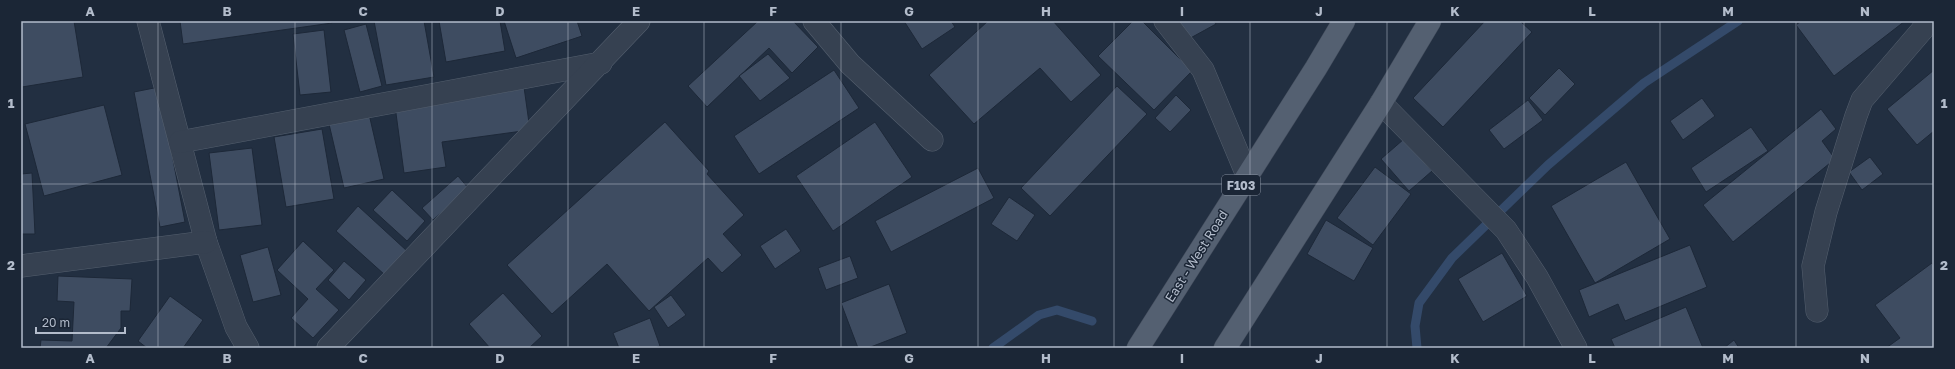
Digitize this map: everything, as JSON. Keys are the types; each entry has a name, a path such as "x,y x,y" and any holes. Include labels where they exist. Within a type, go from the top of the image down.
{"main road":[{"name":"East - West Road","path":"1138,348 1344,21"},
{"path":"1225,348 1381,103 1430,21"}],"street":[{"path":"148,21 206,242 236,327 248,348"},
{"path":"328,348 601,63 639,21"},
{"path":"814,21 850,64 932,140"},
{"path":"1164,21 1203,70 1247,175"},
{"path":"1817,311 1813,266 1826,212 1856,116 1862,100 1923,29 1925,21"},
{"path":"180,142 601,63"},
{"path":"1381,103 1506,230 1537,277 1576,348"},
{"path":"21,266 206,242"}],"building":[{"path":"21,21 74,21 83,77 22,87"},
{"path":"180,21 332,21 332,23 183,44"},
{"path":"374,21 424,21 434,77 386,85"},
{"path":"439,21 500,21 505,51 446,62"},
{"path":"504,21 577,21 582,36 516,58"},
{"path":"758,21 793,21 818,47 792,73 769,48 707,107 688,86"},
{"path":"904,21 951,21 955,27 922,49"},
{"path":"988,21 1053,21 1101,75 1071,102 1040,68 974,124 929,75"},
{"path":"1133,21 1142,21 1192,71 1154,110 1098,56"},
{"path":"1175,21 1214,21 1216,24 1185,41"},
{"path":"1485,21 1520,21 1532,32 1443,127 1413,98"},
{"path":"1801,21 1905,21 1834,76 1796,25"},
{"path":"366,24 382,86 360,92 344,30"},
{"path":"324,30 331,92 300,95 293,34"},
{"path":"768,54 790,78 760,101 739,76"},
{"path":"1559,68 1575,84 1545,115 1529,98"},
{"path":"834,70 859,108 759,174 734,136"},
{"path":"1934,70 1934,131 1917,145 1887,109"},
{"path":"1117,86 1147,114 1050,216 1021,188"},
{"path":"159,87 185,222 160,227 134,92"},
{"path":"524,87 530,130 442,142 446,167 404,173 395,106"},
{"path":"1176,95 1191,110 1170,132 1155,118"},
{"path":"1702,98 1715,116 1683,140 1670,121"},
{"path":"1528,100 1543,120 1504,149 1489,130"},
{"path":"104,105 122,175 44,196 25,124"},
{"path":"1821,109 1836,129 1822,141 1835,159 1733,242 1703,205"},
{"path":"369,114 384,179 344,188 329,124"},
{"path":"665,122 709,171 707,174 744,215 723,234 742,255 722,273 708,258 649,311 607,264 552,314 507,265"},
{"path":"875,122 912,177 833,231 796,176"},
{"path":"1751,127 1768,151 1706,192 1691,168"},
{"path":"322,129 334,199 286,207 274,137"},
{"path":"1404,139 1432,171 1409,191 1381,159"},
{"path":"252,148 262,225 219,230 209,153"},
{"path":"1870,157 1883,174 1862,190 1849,172"},
{"path":"1626,162 1670,239 1595,283 1551,206"},
{"path":"1375,167 1411,194 1373,245 1337,218"},
{"path":"978,168 994,198 891,252 875,221"},
{"path":"32,173 35,234 21,234 21,174"},
{"path":"458,176 469,189 433,220 422,208"},
{"path":"392,190 425,221 407,241 373,210"},
{"path":"1009,197 1035,215 1017,241 991,224"},
{"path":"358,206 407,251 385,275 336,231"},
{"path":"1326,220 1373,248 1354,281 1307,254"},
{"path":"786,229 801,251 775,269 760,246"},
{"path":"303,241 334,270 316,289 339,310 313,338 291,318 308,299 277,270"},
{"path":"1690,245 1707,287 1625,321 1618,304 1589,317 1579,290"},
{"path":"268,247 281,295 253,302 240,255"},
{"path":"1502,253 1527,296 1483,322 1458,279"},
{"path":"850,256 858,278 826,290 818,268"},
{"path":"344,261 366,280 349,300 328,280"},
{"path":"1932,263 1934,266 1934,348 1886,348 1900,338 1875,305"},
{"path":"58,276 132,279 130,311 121,311 121,328 106,348 40,348 41,340 72,341 74,302 57,301"},
{"path":"889,284 907,333 868,348 858,348 841,303"},
{"path":"503,293 542,336 529,348 490,348 469,324"},
{"path":"671,295 686,315 668,328 654,307"},
{"path":"170,296 203,320 183,348 147,348 138,341"},
{"path":"1686,307 1703,348 1615,348 1611,339"},
{"path":"650,318 660,346 655,348 619,348 613,333"},
{"path":"1734,340 1739,348 1724,348"}],"waterway":[{"path":"1417,348 1415,326 1419,303 1452,258 1548,165 1644,83 1738,21"},
{"path":"993,348 1039,315 1057,310 1092,321"}]}
